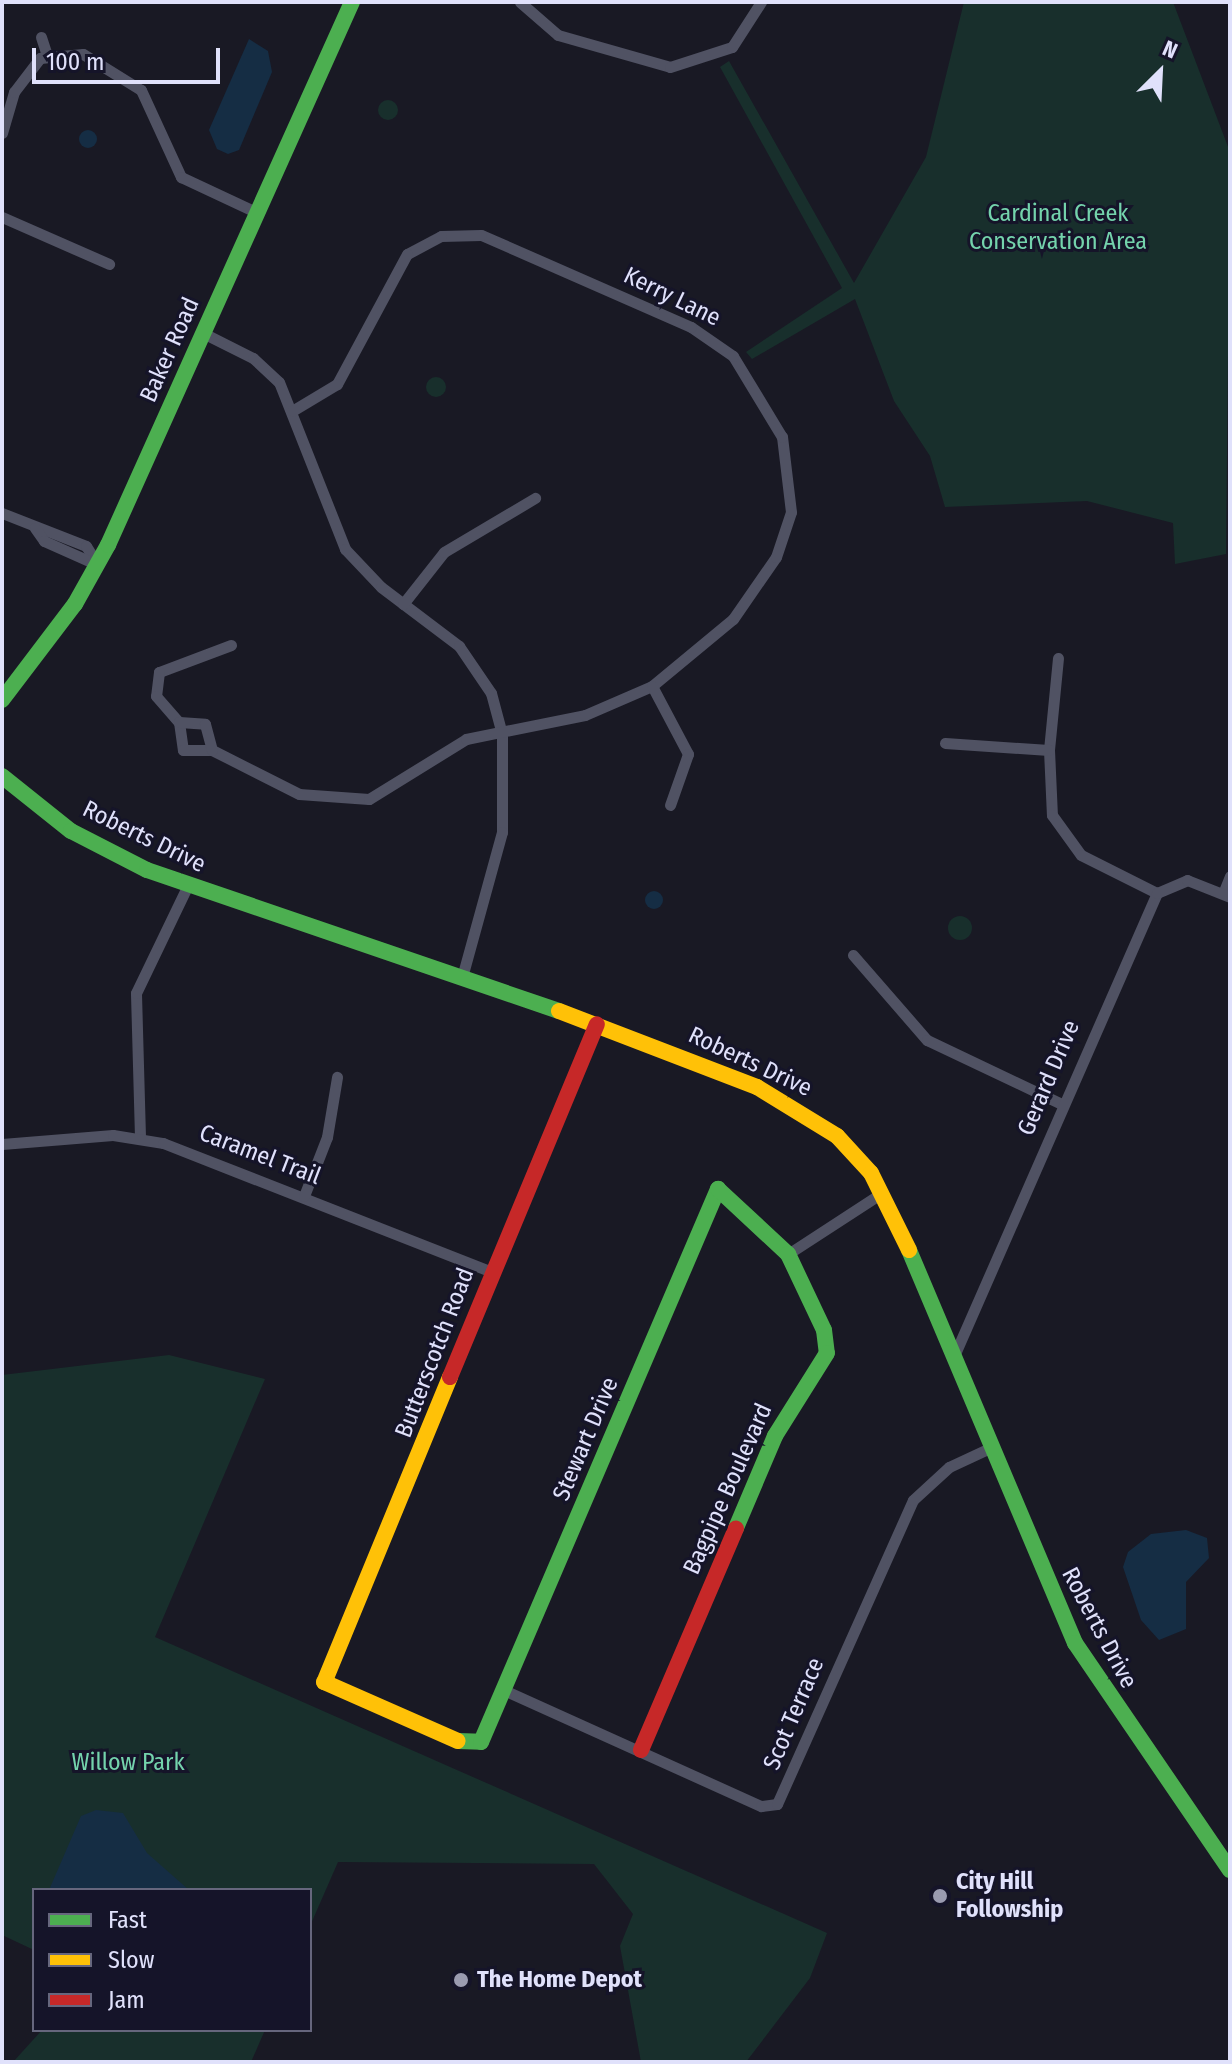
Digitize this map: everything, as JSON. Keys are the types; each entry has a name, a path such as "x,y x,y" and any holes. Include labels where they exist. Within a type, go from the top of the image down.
{"street":[{"name":"Baker Road","path":"2,700 98,565 352,2"},
{"path":"520,2 558,35 670,67 713,59 732,47 761,2"},
{"path":"41,37 47,55"},
{"path":"2,133 14,92 47,55 83,54 127,77 151,107 181,177 258,213"},
{"path":"2,217 109,264"},
{"name":"Kerry Lane","path":"231,645 159,672 156,696 179,722 183,750 212,750 283,790 344,802 391,790 459,743 585,715 652,686 733,619 776,557 791,512 782,437 753,380 715,341 501,241 441,236 395,267 337,384 292,411"},
{"path":"203,333 267,369 292,411 333,529 361,569 472,660 502,734 502,832 463,974"},
{"path":"403,604 444,552 535,498"},
{"path":"2,513 86,546 98,565"},
{"path":"1058,658 1049,750 1052,815 1070,845 1157,893 1187,880 1227,894 1230,876"},
{"path":"652,686 688,754 670,805"},
{"name":"Kerry Lane","path":"179,722 205,724 212,750"},
{"path":"945,743 1049,750"},
{"name":"Roberts Drive","path":"2,776 71,831 187,887 463,974 594,1032 790,1104 837,1136 883,1192 1075,1643 1230,1870"},
{"path":"140,1137 136,993 187,887"},
{"name":"Gerard Drive","path":"954,1356 1157,893"},
{"path":"853,955 927,1040 1062,1104"},
{"name":"Butterscotch Road","path":"324,1682 466,1354 492,1272 594,1032"},
{"path":"304,1196 327,1137 337,1077"},
{"name":"Caramel Trail","path":"2,1144 140,1137 304,1196 492,1272"},
{"name":"Stewart Drive","path":"324,1682 473,1746 487,1735 718,1189 788,1254"},
{"path":"788,1254 883,1192"},
{"name":"Bagpipe Boulevard","path":"641,1750 775,1436 824,1364 825,1333 788,1254"},
{"name":"Scot Terrace","path":"506,1691 761,1806 777,1804 913,1500 949,1467 990,1448"}],"green space":[{"name":"Cardinal Creek Conservation Area","path":"964,2 1173,2 1230,152 1226,554 1175,564 1173,523 1087,501 945,507 930,456 894,401 855,299 752,359 746,352 842,288 720,67 729,61 854,283 926,157"},
{"path":"384,100 392,100 398,110 392,120 384,120 378,114 378,106"},
{"path":"436,377 443,380 446,387 443,394 436,397 429,394 426,387 429,380"},
{"path":"960,916 969,919 972,928 969,937 960,940 951,937 948,928 951,919"},
{"name":"Willow Park","path":"169,1355 265,1379 155,1637 827,1933 810,1978 746,2062 641,2062 620,1946 633,1914 594,1864 338,1862 312,1921 312,1888 32,1888 32,1949 2,1935 2,1375"},
{"path":"40,2032 264,2032 251,2062 13,2062"}],"water":[{"path":"249,39 268,51 272,72 239,150 228,154 217,149 209,130"},
{"path":"88,130 97,139 88,148 79,139"},
{"path":"654,891 663,900 654,909 645,900"},
{"path":"1186,1530 1207,1538 1209,1558 1186,1582 1186,1629 1159,1640 1141,1620 1123,1567 1128,1552 1151,1534"},
{"path":"96,1810 123,1813 147,1853 187,1888 50,1888 81,1816"}],"traffic: fast":[{"path":"2,700 75,604 108,545 352,2"},
{"path":"2,776 71,831 147,870 559,1011"},
{"path":"458,1741 481,1742 718,1189 788,1254 824,1330 827,1353 775,1436 736,1528"},
{"path":"909,1250 1075,1643 1230,1870"}],"traffic: slow":[{"path":"559,1011 757,1087 837,1136 871,1173 909,1250"},
{"path":"450,1377 324,1682 458,1741"}],"traffic: jam":[{"path":"450,1377 597,1024"},
{"path":"641,1750 736,1528"}],"place":[{"name":"City Hill Followship","path":"940,1896"},
{"name":"The Home Depot","path":"461,1980"}]}
